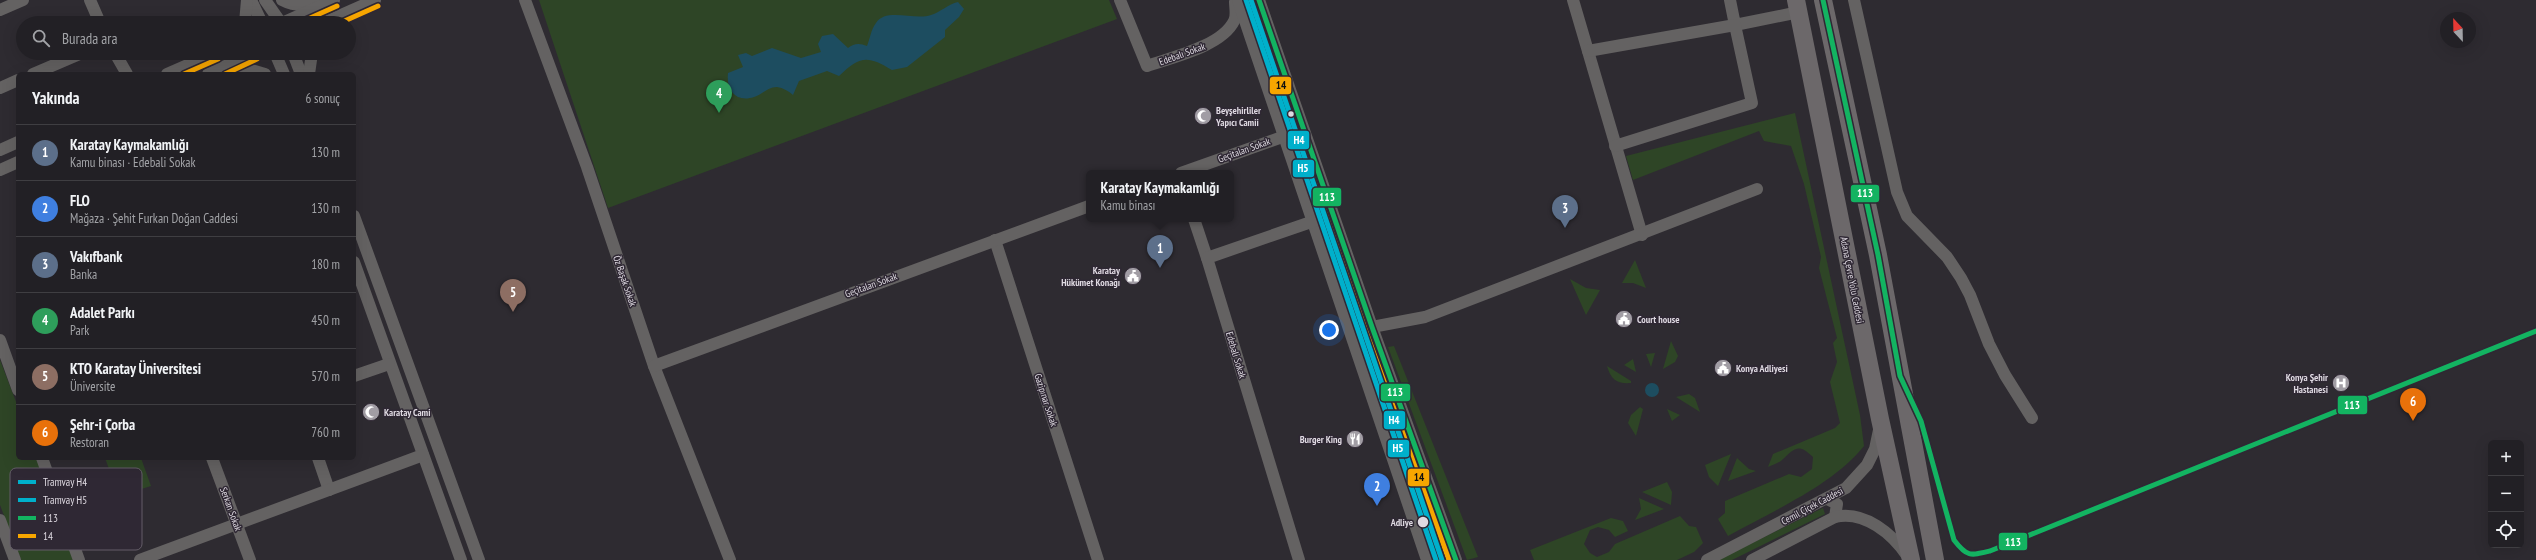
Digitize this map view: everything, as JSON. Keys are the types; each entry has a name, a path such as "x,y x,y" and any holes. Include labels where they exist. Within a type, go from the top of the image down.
{"highway":[{"path":"1823,0 1878,255 1935,560"},
{"name":"Adana Çevre Yolu Caddesi","path":"1797,6 1880,419 1911,560"}],"street":[{"path":"0,10 23,0"},
{"path":"90,0 97,16"},
{"path":"246,16 247,0"},
{"path":"251,0 259,16"},
{"path":"265,0 277,16"},
{"path":"282,0 289,4 306,6 332,1"},
{"path":"341,16 375,0"},
{"name":"Öz Başak Sokak","path":"525,0 587,167 654,366 730,560"},
{"name":"Edebalı Sokak","path":"1120,0 1147,66 1213,42 1228,30 1235,20 1234,0"},
{"path":"1238,0 1314,221 1427,560"},
{"path":"1259,0 1372,327 1456,560"},
{"path":"1573,0 1642,235"},
{"path":"1615,146 1752,103 1730,0"},
{"path":"1854,0 1897,192 1907,216 1947,257 1961,278 1970,295 1989,344 2032,418"},
{"path":"298,16 332,1"},
{"path":"1588,51 1735,24 1797,6"},
{"path":"38,72 66,60"},
{"path":"119,60 126,72"},
{"path":"172,72 199,60"},
{"path":"212,72 238,60"},
{"path":"279,60 283,72"},
{"path":"296,60 300,72"},
{"path":"309,72 311,60"},
{"path":"223,67 244,68 258,72"},
{"path":"0,88 16,81"},
{"name":"Geçitalan Sokak","path":"1189,170 1284,136"},
{"path":"0,150 16,143"},
{"path":"0,170 16,163"},
{"path":"1372,327 1425,317 1642,235 1757,189"},
{"name":"Geçitalan Sokak","path":"654,366 1086,207"},
{"path":"1207,258 1314,221"},
{"path":"356,222 479,560"},
{"name":"Edebali Sokak","path":"1195,222 1299,560"},
{"name":"Gazipınar Sokak","path":"995,240 1098,560"},
{"path":"356,268 389,364 461,560"},
{"path":"0,340 16,384"},
{"path":"356,375 389,364"},
{"name":"Cemil Çiçek Caddesi","path":"1707,560 1846,488 1867,465 1878,442 1880,419"},
{"path":"140,560 423,455"},
{"name":"Serkan Sokak","path":"213,460 250,560"},
{"path":"319,460 329,490"},
{"path":"1827,499 1837,504 1835,517"},
{"name":"Cemil Çiçek Caddesi","path":"1752,560 1835,517 1849,515 1875,524 1890,535 1911,560"},
{"path":"0,520 10,547"},
{"path":"11,550 15,560"},
{"path":"75,550 79,560"}],"green space":[{"path":"539,0 1109,0 1117,19 608,208"},
{"path":"1795,113 1860,415 1864,446 1851,460 1819,485 1728,536 1718,519 1725,513 1725,501 1789,474 1801,477 1812,469 1813,457 1808,452 1800,448 1793,450 1781,461 1768,467 1773,454 1835,428 1840,423 1830,382 1837,362 1833,343 1837,338 1819,268 1821,257 1804,184 1791,146 1764,141 1759,131 1633,180 1626,156"},
{"path":"1635,260 1646,288 1633,283 1622,283"},
{"path":"1570,279 1586,288 1600,290 1586,315"},
{"path":"1671,341 1678,356 1675,362 1663,369"},
{"path":"1394,346 1478,557 1467,560 1388,347"},
{"path":"1655,353 1651,367 1646,354"},
{"path":"1633,359 1636,372 1624,365"},
{"path":"0,360 16,402 16,460 38,460 41,468 10,468 10,531 0,505"},
{"path":"1607,366 1631,381 1631,383 1622,383 1615,380 1610,375"},
{"path":"1689,394 1695,398 1700,412 1676,397"},
{"path":"1640,407 1643,409 1636,436 1628,423 1631,415"},
{"path":"1667,409 1680,415 1672,421"},
{"path":"1731,454 1718,486 1709,477 1705,465"},
{"path":"1737,458 1749,469 1756,471 1728,481"},
{"path":"106,460 142,460 151,486 142,489 142,468 109,468"},
{"path":"1667,482 1672,492 1671,505 1642,492"},
{"path":"1639,498 1664,509 1635,520 1641,509"},
{"path":"1823,508 1825,514 1732,560 1718,560"},
{"path":"1680,516 1689,526 1696,527 1703,543 1694,552 1677,560 1534,560 1530,550 1611,518 1623,521 1628,531 1615,537 1609,530 1598,527 1590,530 1584,544 1590,553 1597,557 1609,552 1615,544"},
{"path":"17,550 71,550 75,560 21,560"}],"water":[{"path":"958,2 964,9 959,17 945,30 945,37 907,67 892,70 870,60 858,61 839,76 827,71 799,81 793,95 781,88 773,87 760,95 742,98 737,97 734,94 729,85 728,73 743,67 738,55 746,53 752,56 772,48 801,58 821,52 818,44 822,36 833,34 848,48 857,44 867,46 873,28 881,18 894,15 917,17 931,15 951,4"},
{"path":"1649,383 1655,383 1659,387 1659,393 1655,397 1649,397 1645,393 1645,387"}],"tram line":[{"name":"H5","path":"1246,0 1436,560"},
{"name":"H4","path":"1251,0 1442,560"}],"transit line":[{"name":"113","path":"1259,0 1372,327 1456,560"},
{"name":"113","path":"1823,0 1878,255 1900,376 1921,421 1954,540 1962,550 1969,554 1978,554 1990,551 2536,331"},
{"name":"14","path":"1252,2 1365,329 1449,560"},
{"name":"14","path":"315,16 337,6"},
{"name":"14","path":"356,16 378,6"},
{"name":"14","path":"189,72 216,60"},
{"name":"14","path":"229,72 255,60"}],"place":[{"name":"Adalet Parkı","path":"719,113"},
{"name":"Beyşehirliler Yapıcı Camii","path":"1203,116"},
{"name":"Vakıfbank","path":"1565,228"},
{"name":"Karatay Kaymakamlığı","path":"1160,268"},
{"name":"Karatay Hükümet Konağı","path":"1133,276"},
{"name":"KTO Karatay Üniversitesi","path":"513,312"},
{"name":"Court house","path":"1624,319"},
{"name":"Konya Adliyesi","path":"1723,368"},
{"name":"Konya Şehir Hastanesi","path":"2341,383"},
{"name":"Karatay Cami","path":"371,412"},
{"name":"Şehr-i Çorba","path":"2413,421"},
{"name":"Burger King","path":"1355,439"},
{"name":"FLO","path":"1377,506"},
{"name":"Adliye","path":"1423,522"}]}
